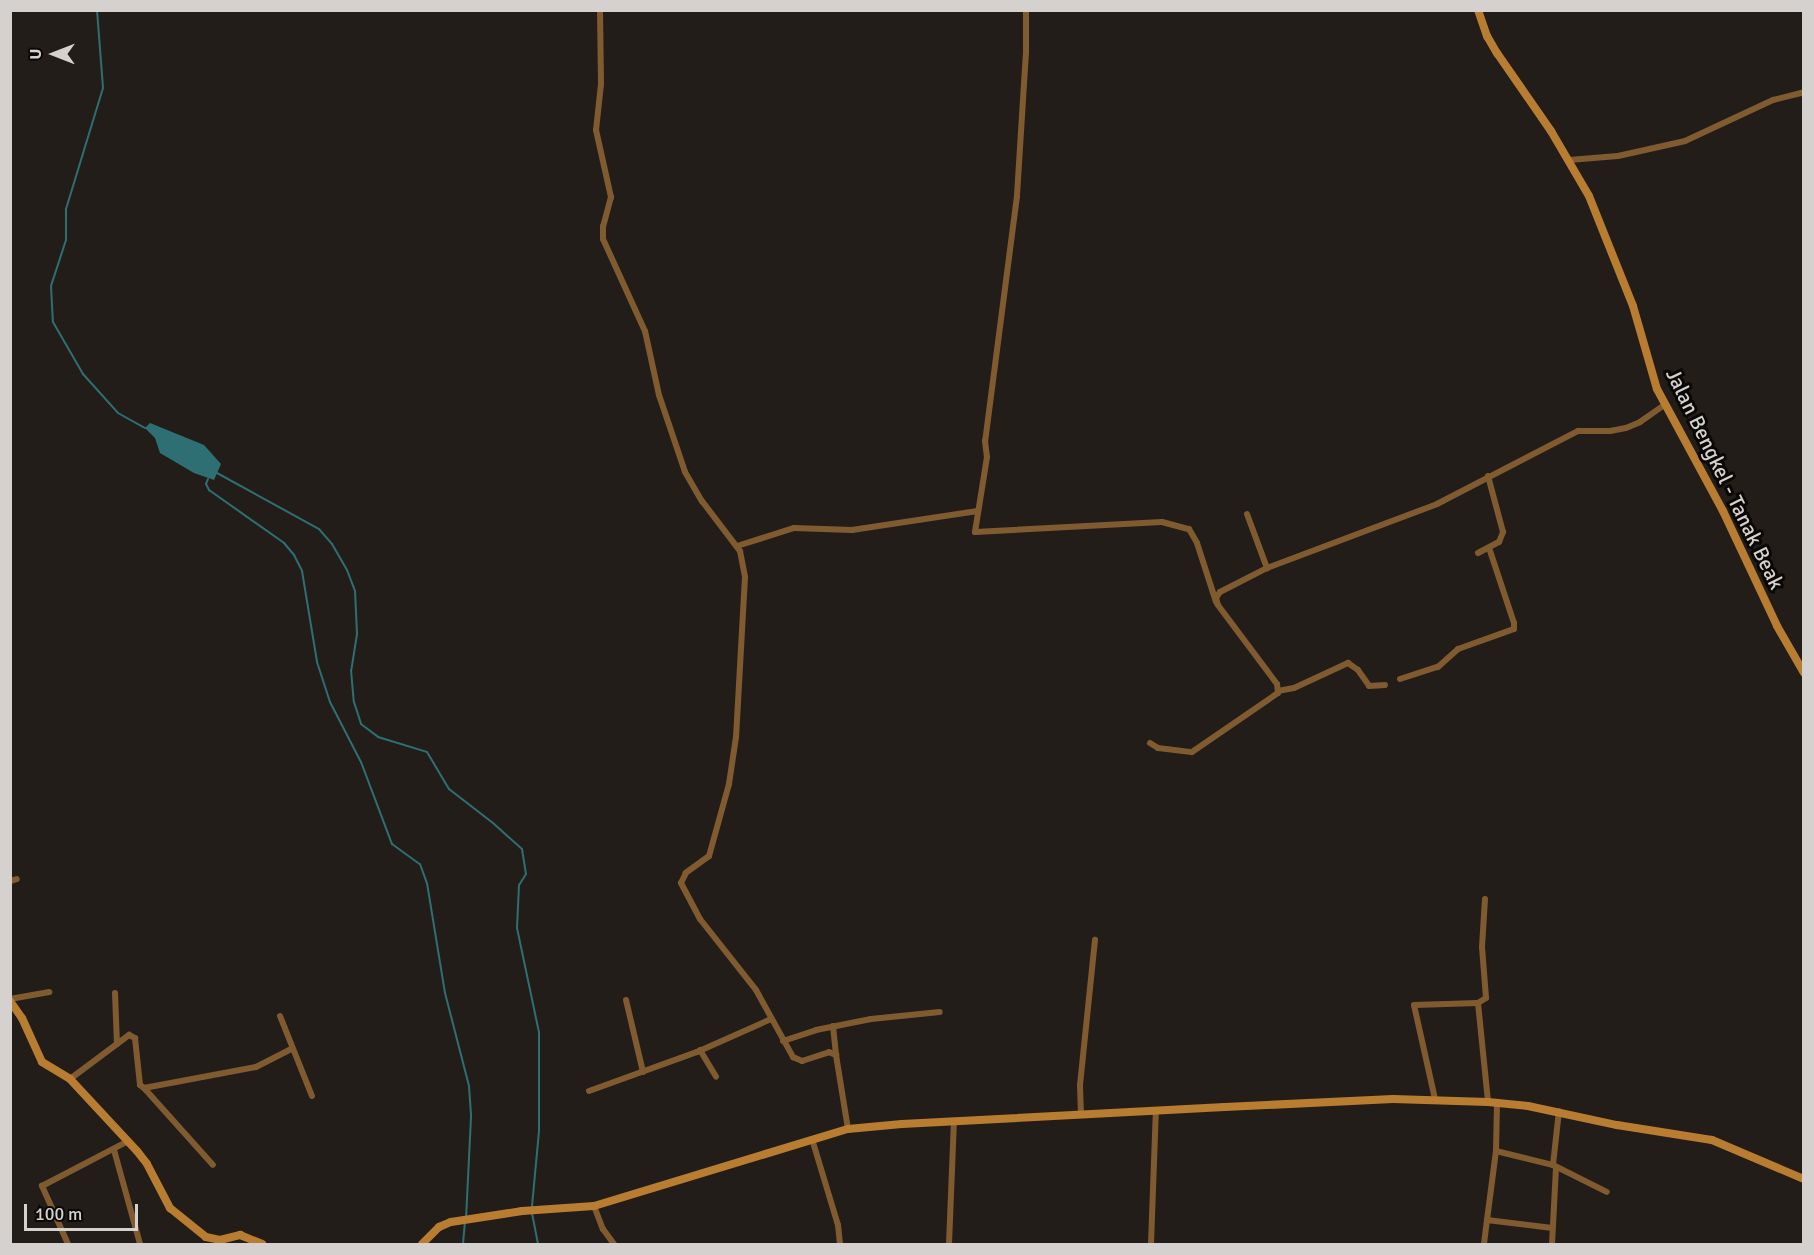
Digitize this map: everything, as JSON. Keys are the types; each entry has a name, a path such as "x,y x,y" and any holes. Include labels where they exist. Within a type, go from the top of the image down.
{"street":[{"path":"600,10 601,84 596,130 610,197 603,226 603,239 645,331 659,395 686,472 702,501 737,546 742,558 744,583 734,755 708,858 683,877 681,883 700,919 756,990 793,1057 799,1061 829,1052 836,1055"},
{"path":"1026,10 1017,196 984,441 987,457 975,532 1162,522 1189,529 1197,543 1216,602 1277,684 1278,691 1276,696 1192,752 1158,748 1150,743"},
{"name":"Jalan Bengkel - Tanak Beak","path":"1478,10 1492,45 1569,160 1597,215 1633,306 1664,405 1723,511 1777,626 1803,673"},
{"path":"1569,160 1618,156 1685,141 1773,100 1803,92"},
{"path":"1216,602 1220,592 1267,568 1437,504 1579,431 1610,431 1626,428 1640,423 1664,405"},
{"path":"1478,553 1499,542 1503,532 1488,476"},
{"path":"737,546 794,528 852,530 978,511"},
{"path":"1247,514 1267,568"},
{"path":"1400,679 1438,667 1458,649 1514,629 1489,548"},
{"path":"1278,691 1294,688 1348,663 1358,670 1369,686 1375,688 1384,685"},
{"path":"1435,1099 1414,1005 1478,1003 1486,998 1482,947 1485,899"},
{"path":"1081,1115 1080,1084 1095,940"},
{"path":"49,992 10,1000 25,1024 38,1057 52,1070 70,1079 128,1142 147,1164 170,1208 206,1237 218,1242 240,1235 262,1245"},
{"path":"115,993 117,1044"},
{"path":"626,1000 643,1072"},
{"path":"1478,1003 1492,1102 1496,1151 1484,1245"},
{"path":"783,1041 833,1026 871,1019 940,1012"},
{"path":"280,1016 291,1049 312,1096"},
{"path":"589,1091 700,1050 771,1019"},
{"path":"833,1026 848,1129"},
{"path":"70,1079 129,1035 134,1035 140,1084 213,1165"},
{"path":"144,1088 256,1067 291,1049"},
{"path":"700,1050 716,1077"},
{"path":"423,1245 439,1227 467,1219 522,1211 594,1206 848,1129 1156,1110 1435,1099 1492,1102 1559,1111 1617,1125 1712,1140 1803,1179"},
{"path":"1151,1245 1156,1110"},
{"path":"1552,1245 1554,1166 1559,1111"},
{"path":"949,1245 954,1121"},
{"path":"812,1139 838,1225 840,1245"},
{"path":"68,1245 42,1185 128,1142"},
{"path":"114,1150 140,1245"},
{"path":"1496,1151 1554,1166 1607,1192"},
{"path":"594,1206 603,1229 614,1245"},
{"path":"1487,1220 1553,1228"}],"water":[{"path":"150,423 204,445 221,464 214,480 194,473 160,453 155,438 145,428"}],"waterway":[{"path":"97,10 103,88 66,209 66,240 51,286 53,322 83,374 118,413 145,428"},
{"path":"217,473 319,529 332,544 347,570 355,591 357,634 351,670 354,702 361,724 378,737 427,752 449,789 522,849 526,874 519,885 517,928 539,1032 539,1131 532,1207"},
{"path":"208,479 206,484 209,490 284,543 294,555 302,571 317,662 330,702 361,762 392,844 420,864 427,883 445,993 469,1086 471,1117 466,1218"},
{"path":"532,1213 538,1244"},
{"path":"463,1244 465,1223"}]}
